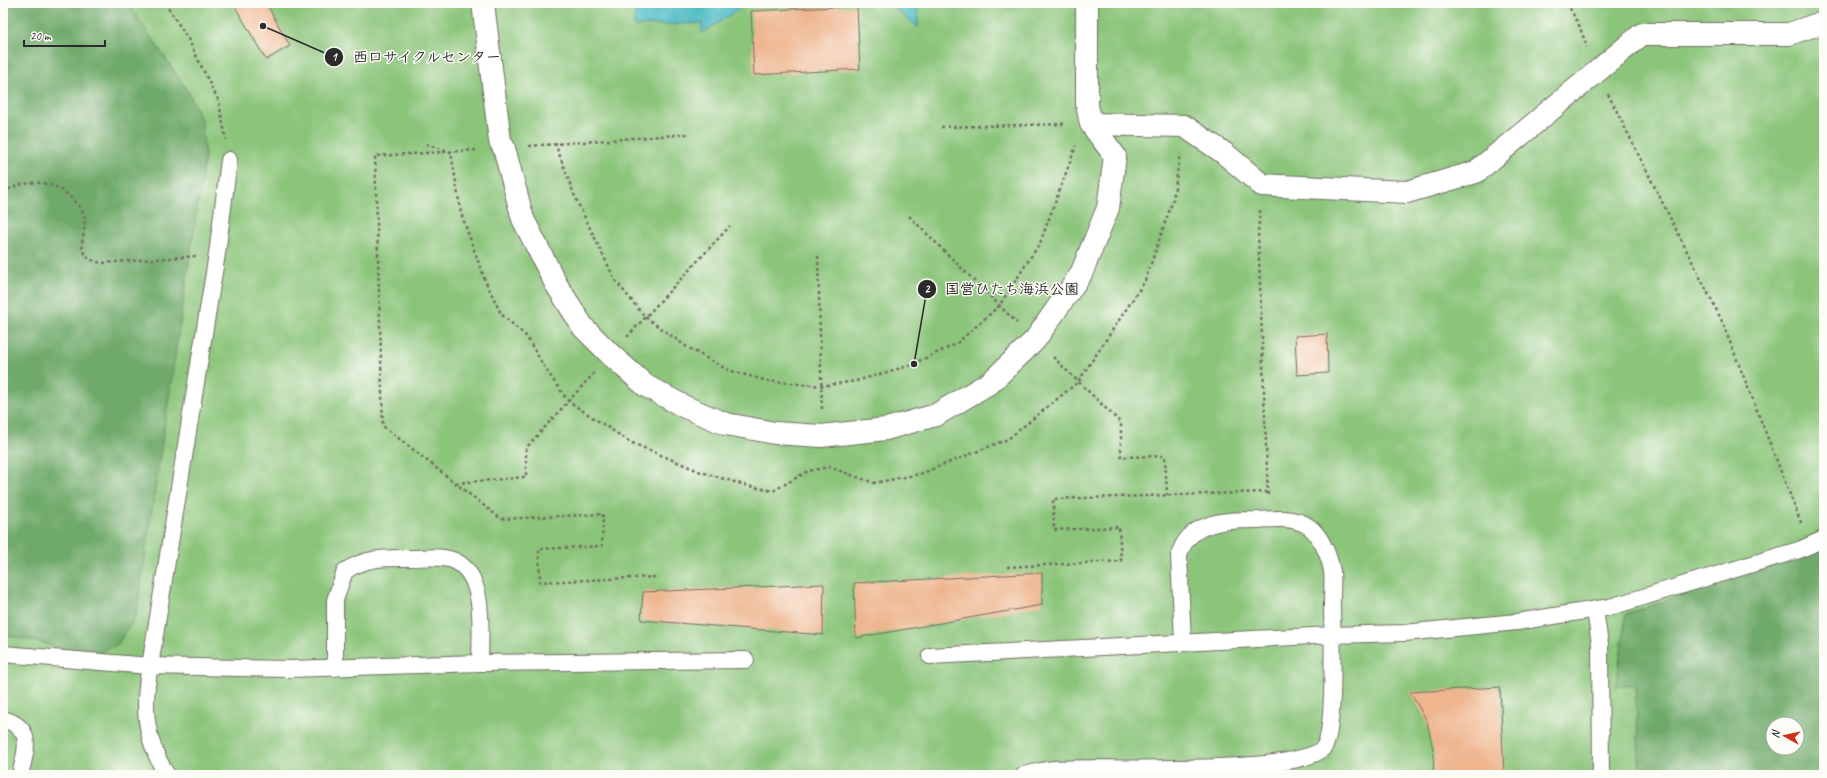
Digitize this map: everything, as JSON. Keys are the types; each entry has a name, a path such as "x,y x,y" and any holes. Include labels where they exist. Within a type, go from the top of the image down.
{"street":[{"path":"483,3 500,141 504,148 523,219 556,284 583,327 646,386 685,407 726,424 775,433 821,436 886,429 936,414 991,382 1035,340 1081,274 1108,208 1115,156 1091,124 1087,105 1087,3"},
{"path":"1091,124 1184,126 1224,153 1262,185 1407,192 1476,172 1642,34 1789,34 1824,22"}],"lane":[{"path":"167,775 150,740 145,718 146,685 217,254 229,160"},
{"path":"1024,775 1054,769 1212,767 1284,762 1304,759 1316,754 1324,747 1329,735 1332,667 1332,570 1324,546 1314,532 1304,523 1288,519 1230,520 1213,523 1200,528 1188,537 1181,547 1179,556 1183,642"},
{"path":"930,656 1183,642 1404,633 1517,622 1595,610 1617,605 1817,542"},
{"path":"335,668 335,600 345,571 357,563 367,560 396,558 441,558 456,561 474,579 478,593 480,662"},
{"path":"1595,610 1600,644 1601,775"},
{"path":"3,654 150,666 289,670 480,662 746,660"},
{"path":"3,719 14,722 21,727 25,734 26,747 20,775"}],"path":[{"path":"165,3 188,39 219,102 229,160"},
{"path":"1567,3 1579,25 1596,71 1721,319 1817,542"},
{"path":"941,128 1046,124"},
{"path":"555,143 575,197 612,272 644,317 687,347 728,370 768,381 822,386 856,381 908,366 956,344 999,306 1040,243 1076,146 1091,124"},
{"path":"451,152 461,213 484,278 501,314 526,336 545,368 568,401 630,442 702,472 748,486 773,491 808,471 829,467 874,482 920,474 1008,439 1078,382 1145,280 1173,200 1184,126"},
{"path":"657,577 540,582 539,549 602,546 603,514 501,519 383,426 375,156 451,152 688,134"},
{"path":"426,144 451,152"},
{"path":"3,192 15,186 31,182 48,184 63,190 76,202 84,216 82,249 85,255 96,262 102,263 217,254"},
{"path":"1262,185 1258,232 1269,519"},
{"path":"908,216 999,306 1121,422 1121,457 1165,456 1167,495"},
{"path":"455,483 526,477 526,448 644,317 730,226"},
{"path":"3,256 3,288"},
{"path":"818,256 821,371"},
{"path":"1007,567 1121,561 1119,527 1054,530 1053,499 1267,492"}],"green space":[{"path":"3,3 1824,3 1824,775 3,775"},
{"path":"3,3 128,3 189,93 202,122 205,156 136,616 118,644 94,655 3,634"},
{"path":"1824,548 1824,775 1640,775 1635,684 1616,686 1626,614"}],"water":[{"path":"635,3 749,3 702,33 702,23 634,26"},
{"path":"882,3 918,3 918,27 894,8"}],"building":[{"path":"233,3 266,3 290,46 266,60"},
{"path":"857,6 860,69 754,75 751,11"},
{"path":"1327,334 1328,373 1297,375 1295,336"},
{"path":"1042,573 1042,605 856,638 854,583"},
{"path":"824,584 823,635 641,620 643,592"},
{"path":"1500,687 1504,775 1433,775 1434,754 1427,721 1410,692"}],"place":[{"name":"西口サイクルセンター","path":"263,26"},
{"name":"国営ひたち海浜公園","path":"914,364"}]}
